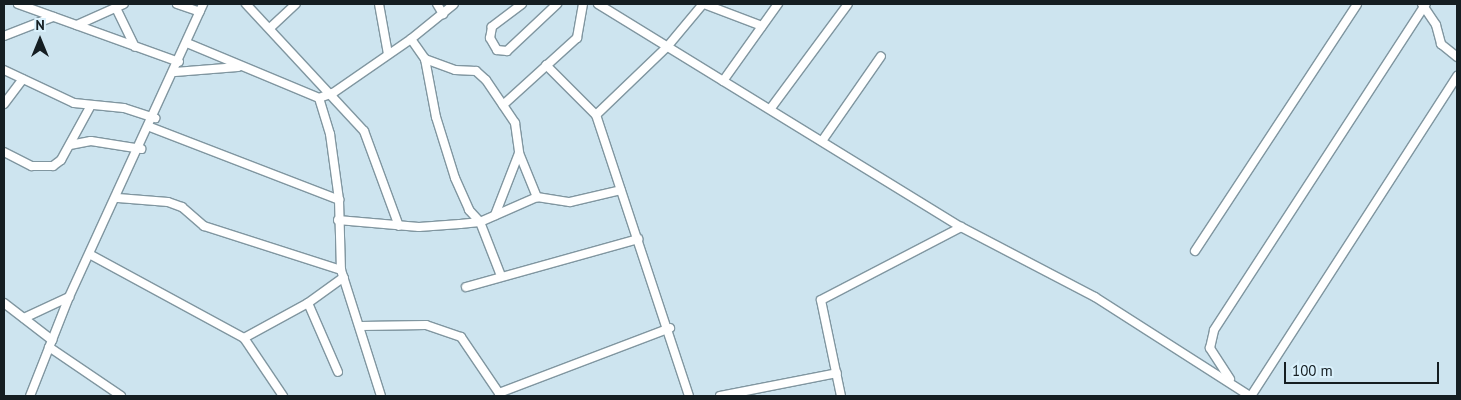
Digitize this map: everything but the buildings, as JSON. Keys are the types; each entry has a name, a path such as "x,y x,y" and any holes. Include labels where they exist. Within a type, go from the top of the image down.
{"street":[{"path":"18,4 179,62"},
{"path":"177,4 200,12"},
{"path":"30,396 70,297 141,149 203,4"},
{"path":"246,4 333,93 372,145 399,226"},
{"path":"270,28 296,4"},
{"path":"379,4 388,54"},
{"path":"437,4 443,14"},
{"path":"187,43 240,67 319,98 333,93 411,40 454,4"},
{"path":"522,4 492,26 490,38 497,50 507,51 557,4"},
{"path":"503,106 579,35 583,4"},
{"path":"598,4 722,80 772,108 961,227 1095,297 1250,396"},
{"path":"596,115 667,47 704,4 762,26"},
{"path":"722,80 778,4"},
{"path":"772,108 848,4"},
{"path":"1195,252 1357,4"},
{"path":"1424,4 1440,44 1457,57"},
{"path":"1250,396 1218,367 1210,348 1214,330 1424,4"},
{"path":"77,25 120,6 135,47"},
{"path":"4,36 54,17"},
{"path":"411,40 425,59 436,117 456,178 469,210 480,222 501,276"},
{"path":"822,141 881,56"},
{"path":"425,59 455,70 476,71 515,123 519,153 537,197"},
{"path":"546,65 596,115 670,328 689,396"},
{"path":"174,72 240,67"},
{"path":"4,70 90,107 124,108 155,118"},
{"path":"1250,396 1457,76"},
{"path":"4,104 23,79"},
{"path":"319,98 330,134 339,200 338,220 343,274 361,326 380,396"},
{"path":"4,152 32,166 47,168 61,160 90,107"},
{"path":"150,127 339,200"},
{"path":"70,145 91,141 141,149"},
{"path":"496,215 519,153"},
{"path":"338,220 399,226 480,222 537,197 570,202 621,190"},
{"path":"118,198 175,204 204,226 343,274"},
{"path":"841,396 821,300 961,227"},
{"path":"466,287 638,239"},
{"path":"91,254 244,338 282,396"},
{"path":"244,338 308,304 343,274"},
{"path":"24,318 70,297"},
{"path":"4,303 24,318 51,343 121,396"},
{"path":"308,304 338,372"},
{"path":"361,326 419,324 461,337 500,395 670,328"},
{"path":"720,396 837,372"}]}
